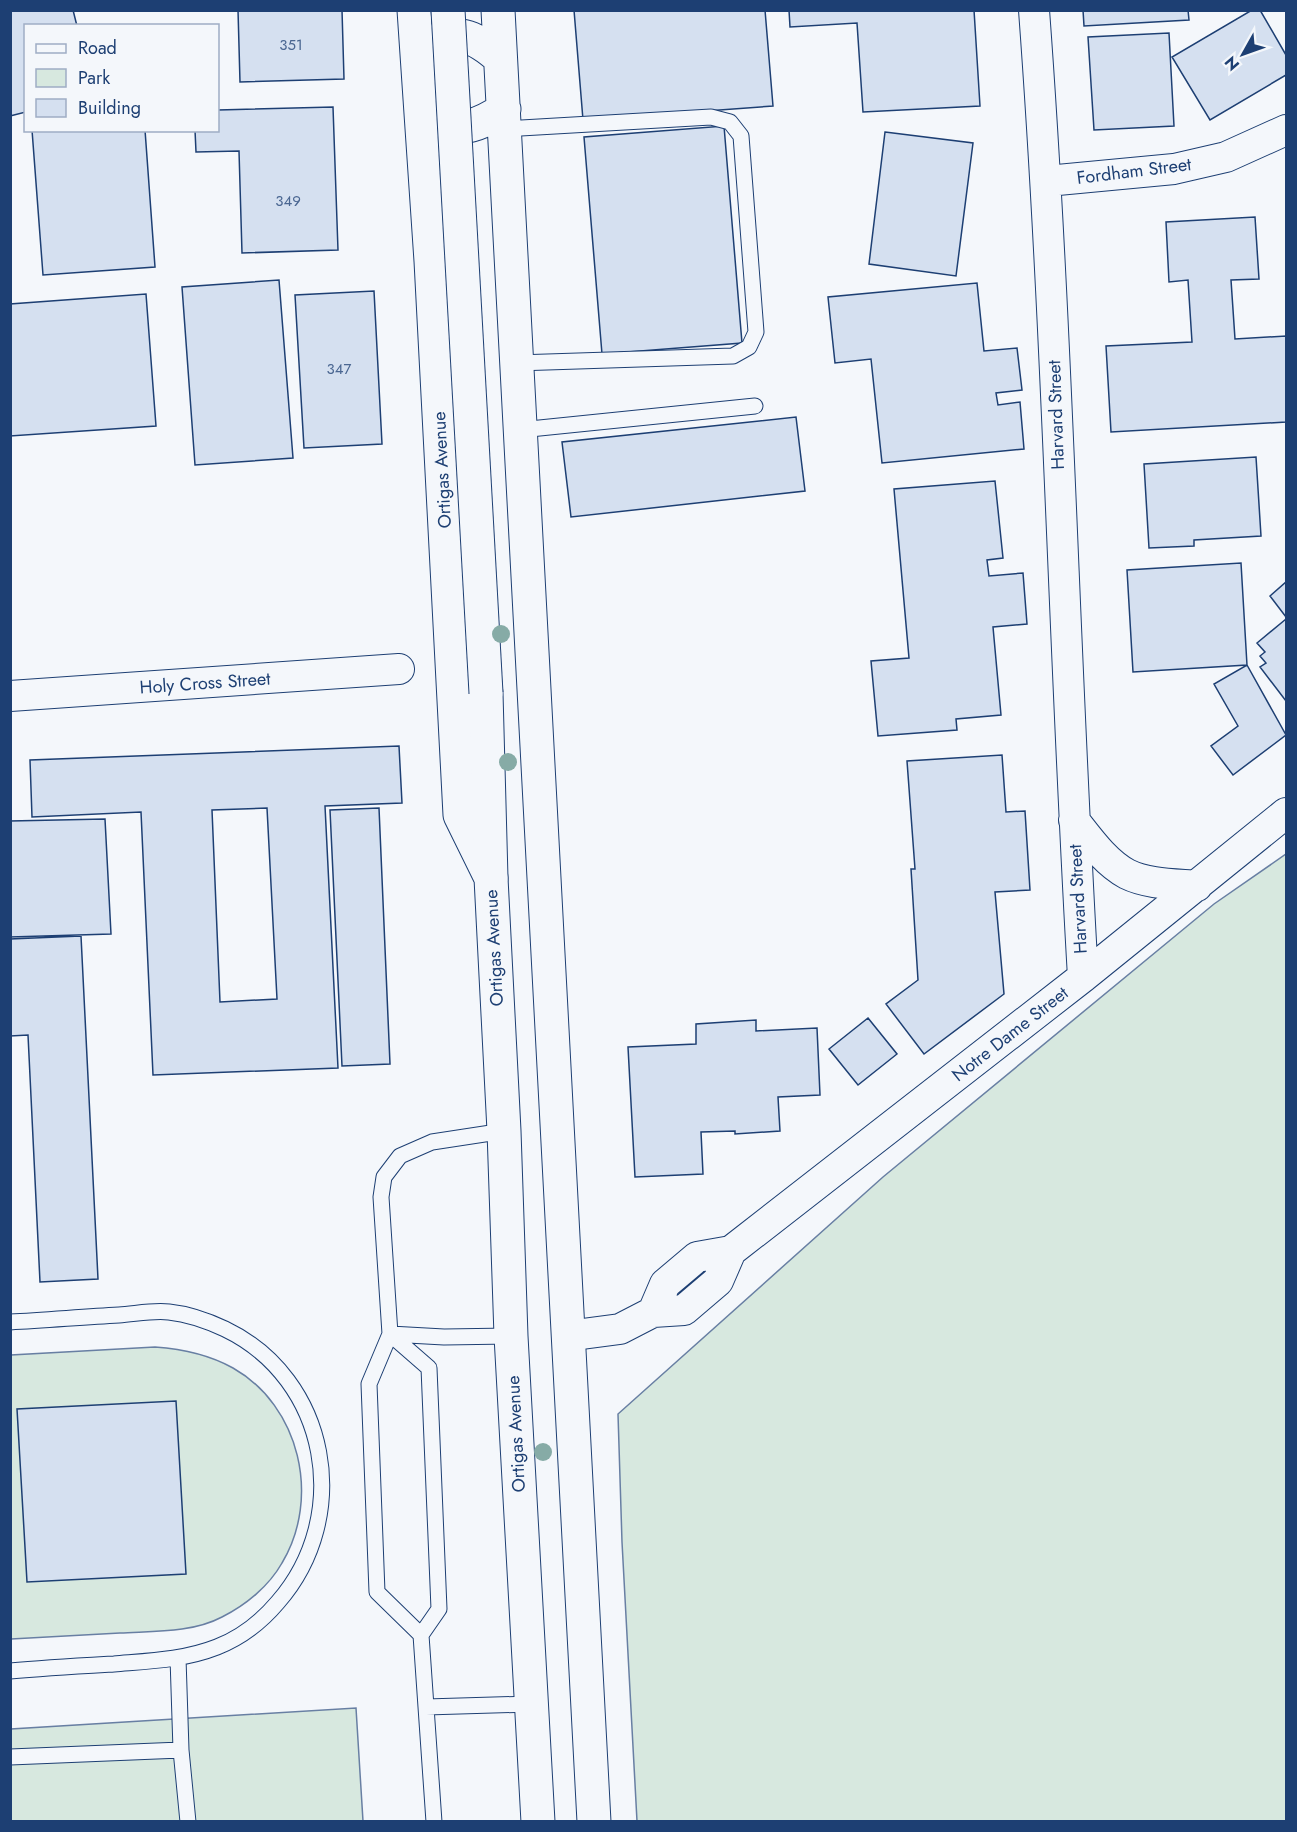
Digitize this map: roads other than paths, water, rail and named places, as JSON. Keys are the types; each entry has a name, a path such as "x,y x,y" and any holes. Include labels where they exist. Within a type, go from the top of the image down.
{"main road":[{"name":"Ortigas Avenue","path":"414,10 432,285 460,815 491,878 504,1131 511,1336 538,1821"},
{"path":"448,10 486,693 491,878"},
{"path":"498,10 594,1821"},
{"path":"417,57 438,39 463,36 476,39 501,58"},
{"path":"421,112 434,121 462,128 490,119 504,119"}],"street":[{"name":"Harvard Street","path":"1034,10 1047,181 1074,820 1083,977"},
{"name":"Fordham Street","path":"1047,181 1174,169 1226,157 1287,130"},
{"name":"Holy Cross Street","path":"10,696 399,669"},
{"name":"Notre Dame Street","path":"567,1335 620,1329 653,1312 684,1310 718,1281 731,1251 1083,977 1287,813"},
{"name":"Harvard Street","path":"1074,820 1106,858 1127,874 1154,882 1197,886"}],"lane":[{"path":"504,119 711,117 730,122 741,136 756,332 749,347 733,356 516,363"},
{"path":"520,430 755,406"},
{"path":"421,1635 377,1592 369,1384 390,1334 381,1197 384,1177 400,1156 432,1142 504,1131"},
{"path":"10,1322 167,1312 197,1318 225,1329 252,1345 293,1389 308,1417 318,1445 322,1486 322,1506 316,1536 304,1564 289,1590 269,1613 245,1632 218,1647 178,1658 10,1671"},
{"path":"390,1334 444,1337 511,1336"},
{"path":"390,1334 429,1368 440,1609 421,1635 434,1821"},
{"path":"178,1658 181,1750 188,1821"},
{"path":"426,1707 530,1704"},
{"path":"10,1757 181,1750"}]}
